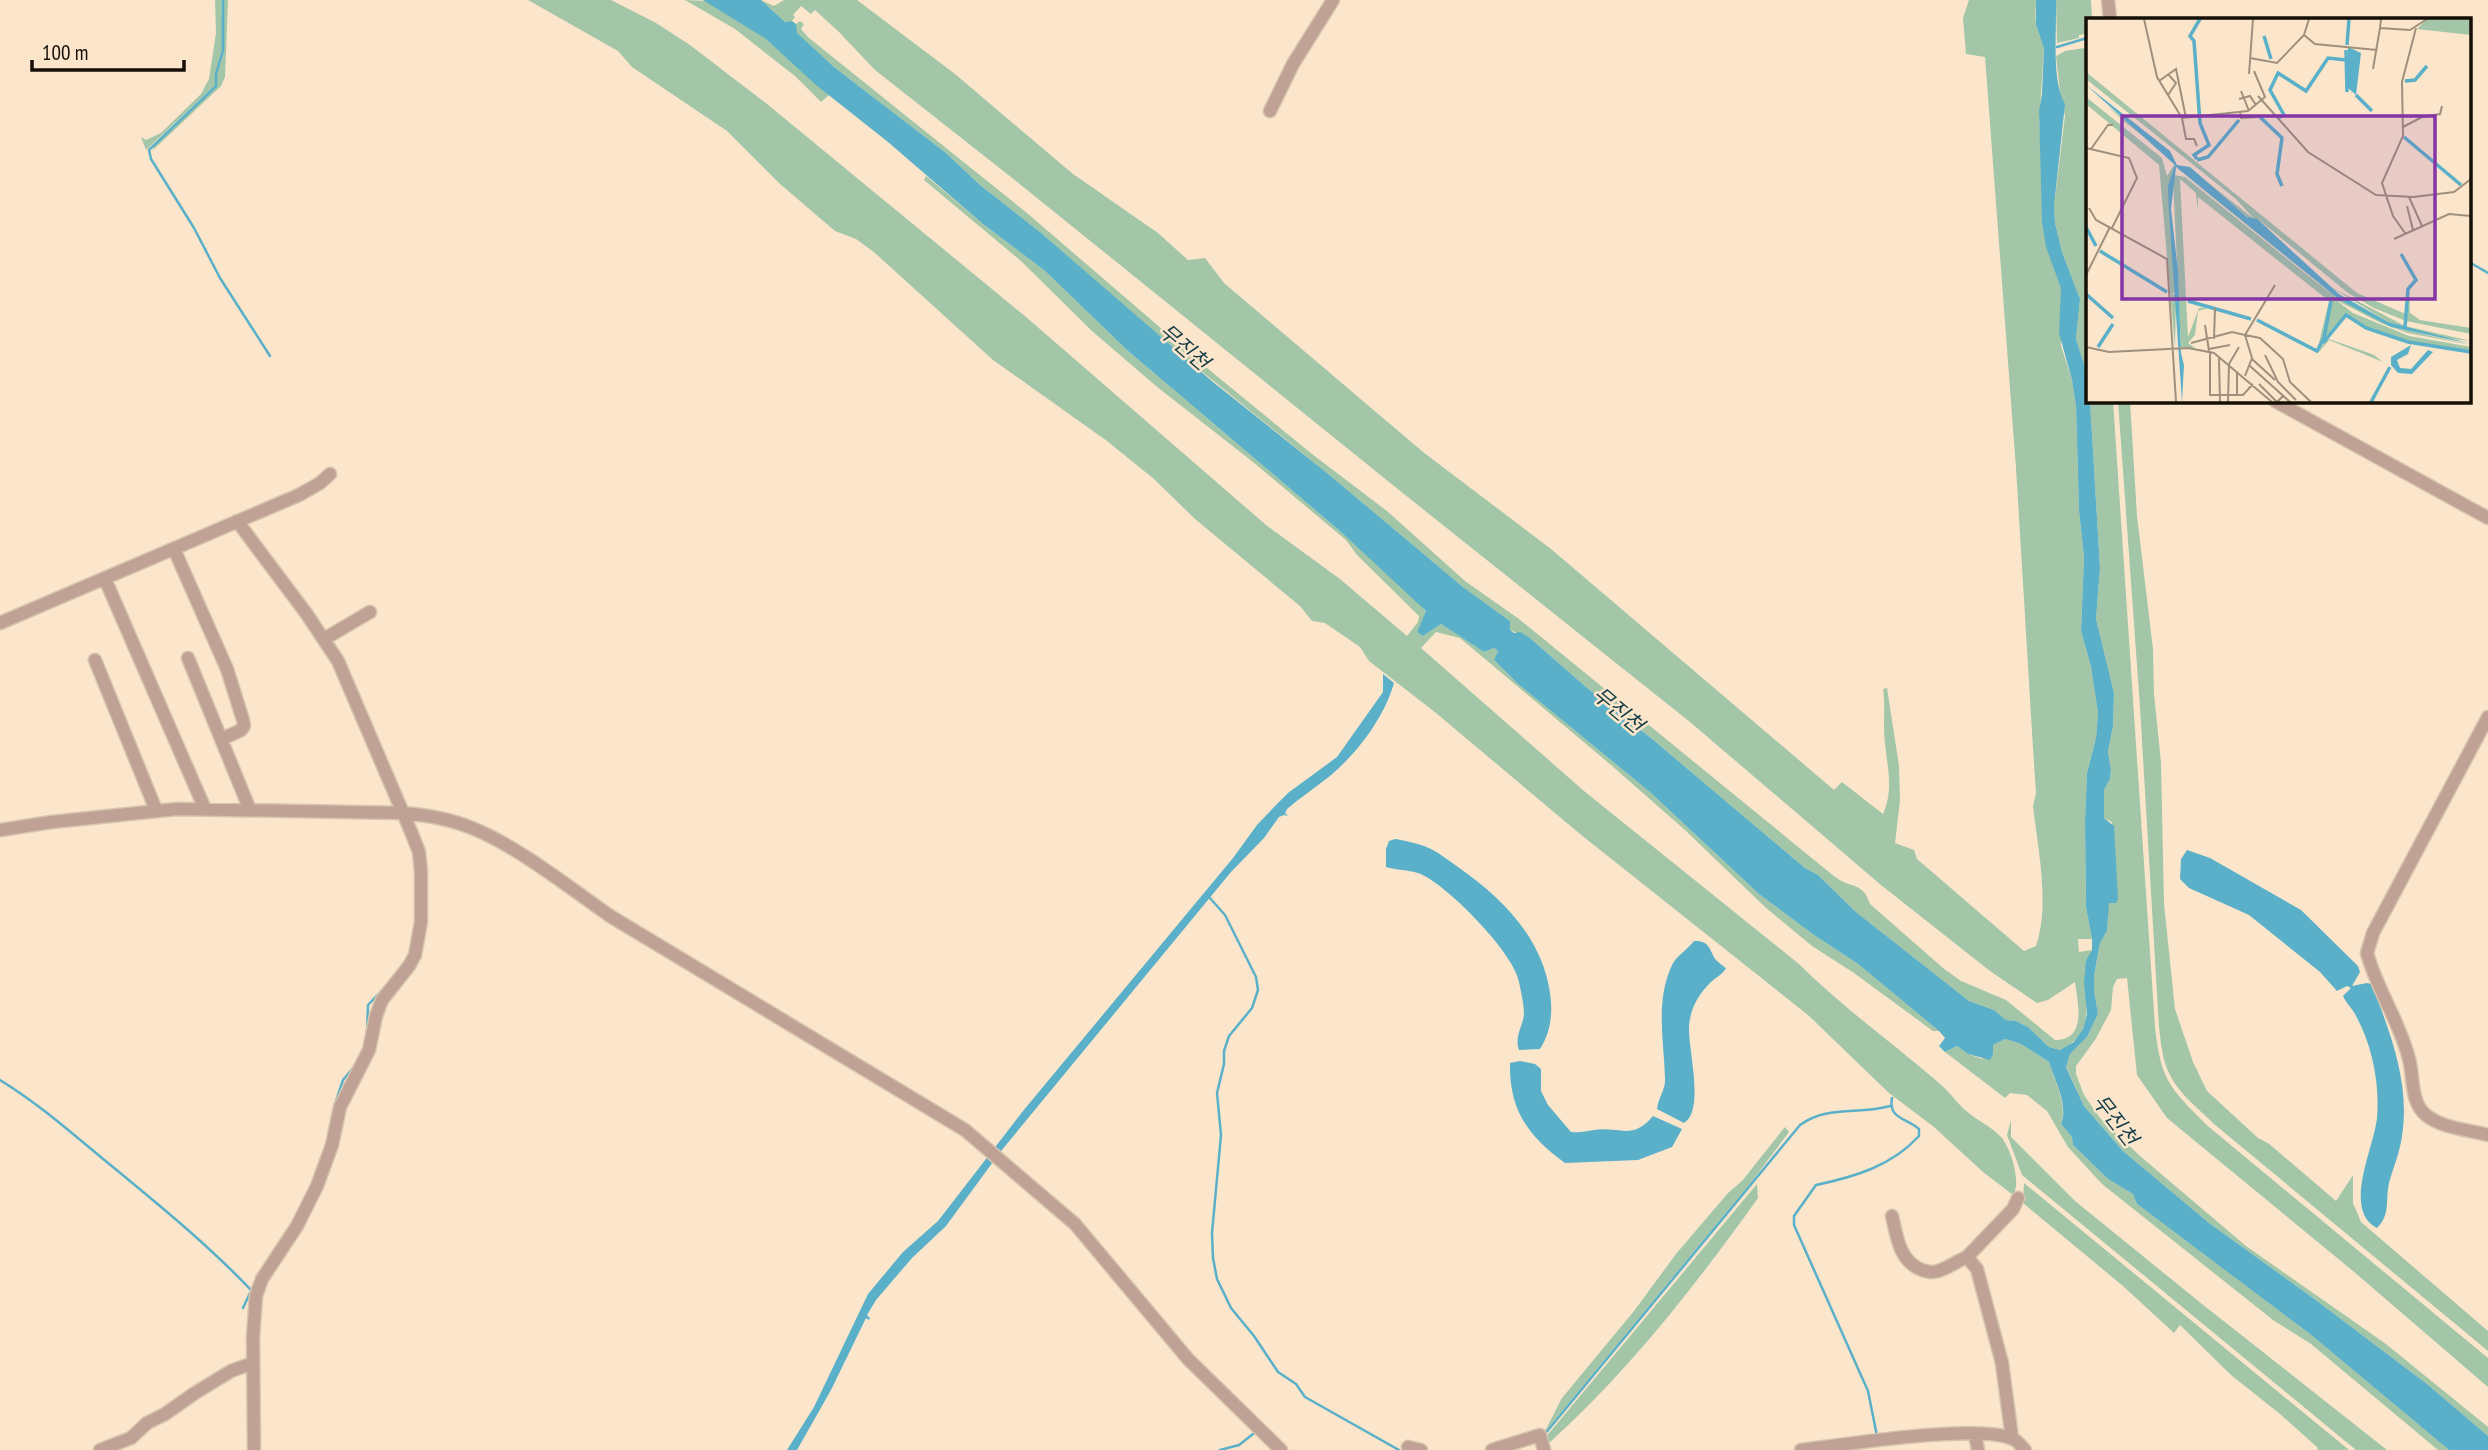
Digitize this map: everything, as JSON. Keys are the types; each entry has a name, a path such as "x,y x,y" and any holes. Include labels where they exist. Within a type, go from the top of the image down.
{"street":[{"path":"1270,111 1293,64 1334,0"},
{"path":"2108,0 2110,18"},
{"path":"2277,402 2488,518"},
{"path":"0,623 299,495 320,484 330,474"},
{"path":"237,521 338,661 419,852 421,872 419,942 409,967 382,1000 369,1050 340,1107 332,1145 317,1185 297,1226 262,1279 256,1296 253,1363 254,1450"},
{"path":"174,549 227,669 243,720 244,726 241,730 222,740"},
{"path":"105,579 205,809"},
{"path":"324,639 370,612"},
{"path":"188,658 250,810"},
{"path":"95,660 156,810"},
{"path":"2488,717 2373,933 2367,953 2410,1060 2420,1108 2428,1117 2438,1122 2488,1135"},
{"path":"0,830 156,810 205,809 403,813 438,818 474,828 512,850 610,916 965,1130 1075,1224 1188,1359 1281,1450"},
{"path":"1892,1216 1899,1245 1906,1260 1915,1268 1929,1273 1967,1257 2007,1216 2018,1198"},
{"path":"1967,1257 1972,1259 1978,1269 1997,1341 2011,1438"},
{"path":"100,1450 131,1438 147,1423 195,1393 231,1371 253,1363"},
{"path":"1976,1434 1978,1450"},
{"path":"1801,1450 1933,1435 1976,1434 2011,1438 2025,1450"},
{"path":"1492,1450 1539,1435 1542,1442"},
{"path":"1408,1447 1421,1450"}],"green space":[{"path":"215,0 222,0 223,39 215,85 146,150 141,137 146,140 161,133 201,94 209,79 216,33"},
{"path":"224,0 228,0 225,77 221,86 152,151 157,142 217,86 217,74 224,52"},
{"path":"528,0 611,0 656,23 690,45 767,104 1026,317 1266,525 1340,579 1407,636 1418,622 1419,616 1357,555 1346,540 1092,331 1021,261 924,180 926,176 1045,271 1127,350 1341,532 1419,603 1426,612 1417,632 1423,636 1441,624 1484,652 1494,648 1498,651 1494,660 1517,683 1651,793 1759,894 1858,964 1939,1031 1933,1031 1812,946 1765,907 1685,830 1611,765 1460,638 1436,632 1421,648 1584,791 1799,964 1833,996 1943,1086 1965,1110 1996,1132 2008,1147 2014,1164 2016,1182 2013,1195 1983,1172 1934,1127 1889,1093 1808,1015 1580,834 1436,713 1369,661 1360,647 1325,623 1312,621 1300,606 1195,519 1154,479 1107,441 993,360 875,253 856,239 835,231 780,184 727,131 632,67 618,51"},
{"path":"685,0 706,1 752,29 829,95 821,102 795,76 735,29"},
{"path":"761,0 774,6 784,0 857,0 955,74 1073,174 1158,233 1188,260 1205,258 1224,283 1423,452 1551,549 1834,790 1842,782 1883,814 1889,793 1883,689 1887,688 1899,766 1900,800 1895,843 1914,850 1917,859 2024,951 2036,946 2043,895 2033,806 2036,793 2016,468 1985,57 1966,54 1963,18 1969,0 2036,0 2036,24 2044,48 2039,124 2061,288 2061,346 2072,380 2076,406 2079,511 2084,557 2081,631 2091,667 2098,713 2096,738 2087,773 2085,821 2086,907 2092,939 2078,939 2079,952 2092,950 2087,963 2086,1019 2082,1031 2074,1041 2060,1050 2049,1047 2028,1027 2006,1020 1994,1010 1969,1001 1856,912 1818,875 1805,868 1530,638 1510,630 1510,621 1463,587 1168,344 946,153 834,67 796,33 796,24 800,21 804,24 801,29 809,38 1027,213 1213,373 1387,511 1465,581 1519,619 1835,877 1864,892 1870,904 1943,968 1961,981 2006,1000 2055,1040 2072,1034 2078,1019 2075,982 2048,1000 2037,1003 1990,971 1881,885 1690,722 875,70 815,10 811,14 801,6 793,15 795,17 792,21 785,22"},
{"path":"2056,0 2091,0 2092,18 2086,18 2086,34 2057,43"},
{"path":"2084,48 2086,51 2086,380 2076,339 2080,299 2062,252 2055,223 2054,206 2065,116 2056,56 2065,51"},
{"path":"2090,402 2113,402 2155,1027 2165,1073 2185,1103 2209,1127 2488,1358 2488,1387 2353,1271 2167,1118 2137,1075 2127,978 2117,979 2113,987 2111,1010 2095,1040 2076,1066 2076,1074 2084,1095 2100,1118 2140,1156 2246,1246 2386,1344 2488,1427 2488,1436 2427,1384 2209,1223 2123,1151 2084,1106 2066,1066 2070,1054 2087,1037 2098,1014 2094,976 2100,943 2107,931 2112,822 2104,818 2104,790 2111,770 2108,752 2113,726 2114,693 2096,619 2100,568"},
{"path":"2118,402 2130,402 2137,516 2153,649 2154,694 2161,762 2164,904 2175,1009 2193,1062 2207,1091 2258,1138 2268,1143 2336,1201 2353,1175 2353,1203 2361,1222 2488,1331 2488,1351 2214,1124 2184,1095 2167,1070 2159,1027"},
{"path":"2005,1039 2021,1044 2049,1062 2062,1101 2061,1124 2072,1137 2073,1145 2108,1179 2133,1194 2137,1204 2310,1334 2449,1450 2438,1450 2311,1344 2273,1320 2102,1184 2068,1147 2047,1111 2027,1095 2010,1093 2005,1098 1945,1052 1957,1046 1982,1059 1993,1054 1993,1045"},
{"path":"2011,1120 2011,1137 2075,1201 2387,1450 2356,1450 2022,1175 2007,1135"},
{"path":"1785,1127 1789,1132 1752,1181 1544,1433 1562,1398 1634,1311 1676,1254 1728,1193 1742,1181"},
{"path":"2024,1183 2349,1450 2317,1450 2318,1448 2280,1414 2231,1375 2180,1325 2174,1333 2123,1286 2023,1203"},
{"path":"1757,1184 1758,1198 1685,1296 1606,1388 1548,1444 1545,1438"}],"water":[{"path":"703,0 761,0 785,22 792,21 796,24 797,33 834,67 946,153 980,185 1040,232 1213,382 1463,587 1510,621 1510,630 1530,638 1805,868 1818,875 1856,912 1969,1001 1994,1010 2006,1020 2028,1027 2049,1047 2060,1050 2074,1042 2083,1029 2087,1014 2084,982 2092,939 2086,907 2085,821 2087,773 2096,738 2098,713 2091,667 2081,631 2084,557 2079,511 2076,406 2059,333 2061,288 2046,247 2042,221 2039,111 2044,48 2036,25 2036,0 2056,0 2056,68 2065,104 2054,206 2055,223 2062,252 2080,299 2076,339 2084,365 2086,402 2090,402 2100,568 2096,619 2114,693 2113,726 2108,752 2111,770 2104,790 2104,818 2114,826 2118,899 2116,903 2109,903 2107,931 2100,943 2094,976 2098,1014 2087,1037 2070,1054 2066,1067 2084,1106 2123,1151 2209,1223 2427,1384 2488,1436 2488,1450 2449,1450 2310,1334 2137,1204 2133,1194 2108,1179 2073,1145 2072,1137 2061,1124 2062,1101 2049,1062 2021,1044 2005,1039 1993,1045 1990,1060 1968,1054 1957,1046 1945,1052 1939,1046 1945,1038 1939,1031 1858,964 1759,894 1651,793 1517,683 1494,660 1498,651 1494,648 1484,652 1441,624 1423,636 1417,632 1426,611 1341,532 1127,350 1045,271 983,224 888,142 816,85 766,39"},
{"path":"1383,674 1394,683 1390,696 1360,745 1330,776 1287,809 1285,813 1288,816 1279,817 1264,838 1231,872 1001,1151 946,1226 912,1258 876,1300 867,1315 869,1320 866,1318 831,1390 797,1450 787,1450 814,1407 868,1294 903,1252 938,1221 1023,1111 1233,858 1257,825 1288,793 1337,757 1383,692"},
{"path":"1395,839 1427,847 1438,853 1490,892 1518,921 1546,973 1551,1000 1549,1029 1540,1049 1519,1050 1523,1002 1515,970 1505,954 1461,904 1430,879 1418,873 1386,867 1386,849 1389,841"},
{"path":"2187,850 2210,858 2301,910 2358,966 2360,972 2352,986 2371,984 2393,1044 2404,1098 2401,1142 2389,1183 2386,1212 2377,1228 2367,1219 2362,1207 2361,1193 2377,1118 2376,1078 2366,1038 2343,996 2351,988 2347,986 2337,991 2320,972 2249,915 2189,888 2180,879 2181,859"},
{"path":"1694,941 1706,944 1716,960 1726,968 1702,992 1691,1014 1689,1037 1695,1093 1694,1106 1684,1123 1657,1109 1665,1082 1662,1007 1672,965"},
{"path":"1520,1061 1535,1064 1541,1069 1541,1091 1548,1105 1571,1132 1632,1130 1646,1124 1653,1116 1682,1129 1672,1147 1638,1160 1565,1163 1531,1132 1517,1108 1510,1063"}],"waterway":[{"path":"223,0 223,51 216,74 216,86 149,150 151,159 194,228 220,278 270,356"},
{"path":"2057,47 2086,38"},
{"path":"2470,263 2488,273"},
{"path":"1209,897 1225,915 1256,977 1258,990 1252,1008 1229,1036 1217,1093 1221,1135 1212,1233 1217,1279 1231,1308 1278,1372 1296,1384 1305,1397 1399,1450"},
{"path":"367,1033 368,1005 385,987"},
{"path":"335,1104 343,1080 354,1067"},
{"path":"0,1080 46,1113 153,1200 251,1290"},
{"path":"1877,1436 1868,1391 1794,1225 1794,1216 1816,1185 1885,1163 1919,1136 1919,1129 1893,1110 1892,1098"},
{"path":"1544,1435 1800,1125 1821,1115 1890,1106"},
{"path":"243,1308 256,1280"},
{"path":"1220,1450 1239,1445 1253,1434"}],"water label":[{"name":"무진천","path":"1184,347"},
{"name":"무진천","path":"1618,710"},
{"name":"무진천","path":"2115,1120"}]}
